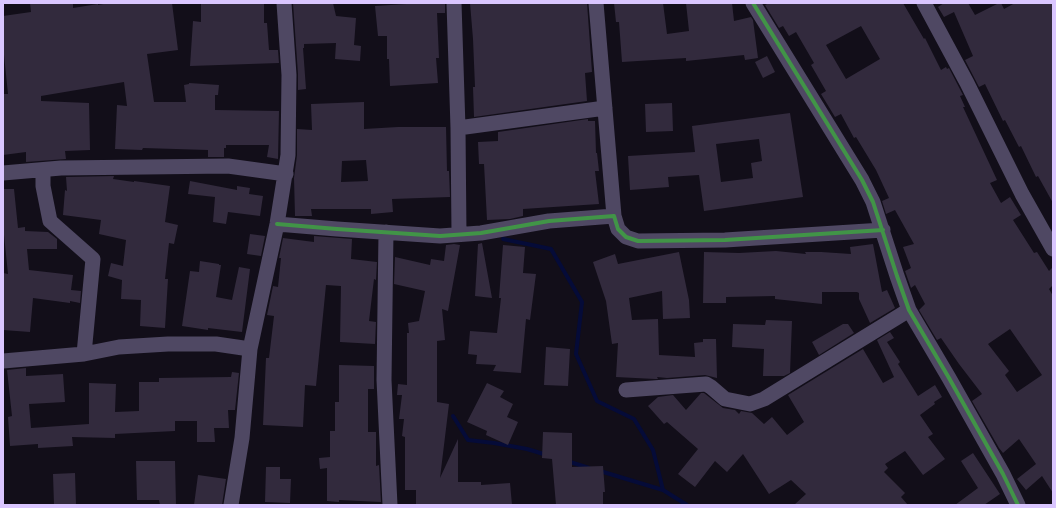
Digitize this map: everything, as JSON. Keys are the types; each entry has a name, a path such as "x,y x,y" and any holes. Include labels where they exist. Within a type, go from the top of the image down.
{"street":[{"path":"231,505 242,438 250,349 277,224 286,174 288,155 289,75 284,3"},
{"path":"454,3 458,128 459,234"},
{"path":"596,3 614,216 618,229 626,237 638,241 725,240 883,230"},
{"path":"753,3 874,202 909,310 1003,474 1018,505"},
{"path":"924,3 967,83 1022,194 1053,249"},
{"path":"458,128 605,108"},
{"path":"3,173 61,168 228,166 286,174"},
{"path":"43,170 43,186 50,221 93,259 84,354"},
{"path":"277,224 440,236 481,233 549,222 614,216"},
{"path":"386,232 384,380 390,505"},
{"path":"626,390 706,384 725,399 750,404 764,399 909,310"},
{"path":"3,361 84,354 118,346 216,344 250,349"}],"building":[{"path":"30,3 73,3 73,8 109,3 172,3 178,50 147,54 154,102 186,102 184,85 189,83 219,85 218,95 215,95 215,110 279,111 278,159 267,157 269,145 226,145 226,148 224,148 224,157 208,157 208,150 143,148 142,150 115,149 117,105 127,106 124,82 41,96 41,101 89,103 90,150 65,151 66,159 26,162 26,152 3,155 3,94 8,94 3,55 3,16 31,12"},
{"path":"201,3 264,3 264,23 267,23 269,50 278,50 279,63 190,66 193,21 201,22"},
{"path":"293,3 333,3 336,16 356,18 354,45 361,46 360,61 335,59 336,43 304,44 306,89 298,90"},
{"path":"445,3 445,13 437,13 439,58 436,58 438,83 390,86 389,59 387,59 387,36 378,36 375,6"},
{"path":"470,3 587,3 592,72 585,73 587,101 474,117 473,87 475,87"},
{"path":"614,3 663,3 667,34 689,31 686,3 732,3 734,21 751,17 753,20 758,58 745,60 744,55 686,61 686,58 622,62 619,22 616,22"},
{"path":"769,3 903,3 924,39 925,38 941,70 946,67 947,69 949,68 963,95 960,96 965,107 963,107 997,180 990,183 1001,203 1010,197 1021,215 1013,220 1034,253 1037,252 1049,271 1053,267 1053,285 1049,289 1053,296 1053,493 1042,476 1026,490 1017,479 1036,464 1019,439 1003,453 999,448 972,401 982,394 941,338 937,340 919,310 925,304 915,285 911,288 905,271 911,268 903,247 914,244 895,210 886,214 882,201 889,198 876,170 856,137 854,138 841,114 835,117 821,94 826,91 811,65 814,63 796,32 789,36 783,26 779,28 765,5","holes":["861,26 880,59 846,79 826,45","1010,329 1042,375 1017,392 1005,375 1009,371 988,344"]},
{"path":"944,3 968,3 975,15 999,3 1001,3 1004,9 1015,3 1053,3 1053,203 1038,176 1036,177 1021,146 1019,147 1005,120 1003,121 985,84 979,87 965,60 973,56 954,12 944,17 938,7"},
{"path":"767,56 775,72 763,78 755,62"},
{"path":"364,102 364,129 446,127 447,171 449,171 450,197 392,199 393,212 371,214 371,209 311,209 312,216 295,216 294,178 297,155 297,129 312,130 311,104","holes":["366,160 368,181 341,182 342,161"]},
{"path":"672,103 673,131 646,132 645,104"},
{"path":"790,113 803,197 704,211 699,175 668,177 669,187 630,190 628,156 695,152 692,126","holes":["759,139 762,161 751,163 753,178 721,182 716,144"]},
{"path":"588,119 588,121 595,121 596,153 599,171 595,171 599,204 523,209 523,216 510,219 487,220 484,164 479,164 478,142 498,141 498,132"},
{"path":"114,176 113,179 170,186 165,222 178,225 174,244 169,243 165,279 168,279 165,328 140,326 141,300 121,299 122,280 108,276 111,263 123,266 126,240 99,234 101,220 63,215 65,190 67,191 66,177"},
{"path":"190,181 237,190 237,186 250,188 249,194 263,196 260,216 228,212 226,224 213,222 215,197 188,194"},
{"path":"3,189 14,189 18,228 25,227 25,231 48,232 57,239 57,249 27,249 29,270 73,275 71,290 81,291 80,303 33,298 30,332 3,330 3,273 8,274 3,225"},
{"path":"250,234 265,236 261,256 247,254"},
{"path":"314,236 352,239 351,259 377,262 376,280 374,279 369,321 376,322 375,344 340,342 341,286 326,285 316,386 305,385 303,427 263,425 266,358 269,358 274,316 267,315 273,286 278,287 281,258 279,258 283,238 314,242"},
{"path":"482,243 492,298 475,296 478,244"},
{"path":"873,244 882,292 887,290 895,308 870,323 859,299 859,293 857,292 822,292 822,304 775,299 775,296 726,297 726,303 703,303 704,252 739,253 776,251 806,254 805,252 851,254 850,247"},
{"path":"446,245 460,245 448,311 442,309 445,340 437,341 437,402 449,404 440,478 458,439 458,482 481,482 481,485 510,483 512,505 416,505 416,490 405,490 405,437 402,436 404,419 399,419 402,395 397,395 398,384 407,385 408,323 419,321 425,291 394,284 395,257 430,265 431,259 444,261"},
{"path":"503,245 525,247 523,273 536,274 530,320 526,319 521,373 493,371 496,365 476,364 477,355 468,354 470,331 497,333 501,298 499,298"},
{"path":"679,252 689,300 690,318 663,319 662,291 629,298 632,320 658,319 659,355 695,357 694,343 703,342 703,339 716,339 717,378 705,375 667,378 657,377 658,379 616,377 618,343 612,344 606,301 593,262 615,254 618,264"},
{"path":"200,261 221,265 216,297 232,300 239,267 250,269 242,332 208,328 208,330 182,326 190,271 199,272"},
{"path":"766,320 792,321 790,373 784,376 763,376 764,349 732,347 733,324 765,325"},
{"path":"843,324 848,324 854,333 819,355 812,342"},
{"path":"890,332 894,338 887,342 900,362 898,364 918,396 935,385 942,397 920,415 933,434 928,437 945,459 923,475 905,451 885,464 888,468 884,472 905,493 901,497 908,505 794,505 806,494 791,480 769,494 743,454 727,472 715,461 695,487 678,474 698,449 667,422 664,424 648,406 658,397 673,395 686,410 701,393 704,393 723,408 735,410 739,414 741,411 752,413 764,424 772,417 787,435 804,422 788,395 863,349 883,383 894,377 877,340"},
{"path":"546,347 570,349 568,386 544,385"},
{"path":"339,365 374,366 374,389 368,389 368,432 376,432 376,466 379,465 381,502 339,500 339,502 327,501 327,468 320,469 319,458 330,457 330,431 335,431 335,402 339,402"},
{"path":"26,368 26,376 63,374 65,402 29,404 31,428 89,424 89,383 116,384 115,412 139,411 139,382 159,382 159,378 231,377 232,372 239,373 235,410 228,410 229,428 214,428 215,442 197,442 197,421 175,421 175,431 115,434 115,438 72,437 73,446 38,448 38,444 10,446 8,417 12,416 7,370"},
{"path":"487,383 504,391 500,397 513,404 507,417 518,422 508,445 486,435 487,431 467,422"},
{"path":"543,432 572,433 572,467 603,466 605,492 603,492 603,505 556,505 552,459 542,458"},
{"path":"973,453 1000,494 984,505 955,505 978,488 961,461"},
{"path":"136,461 175,461 176,505 160,505 159,500 137,500"},
{"path":"266,467 280,467 280,479 291,479 290,503 265,502"},
{"path":"75,473 76,505 54,505 53,474"},
{"path":"198,475 226,479 222,505 194,505"}],"waterway":[{"path":"503,239 551,249 582,302 576,354 597,401 634,419 653,450 663,490"},
{"path":"453,416 468,440 527,449 547,455"},
{"path":"567,461 589,468"},
{"path":"600,471 663,490 687,505"}],"cycle path":[{"path":"753,3 862,180 873,202 909,310 1003,474 1018,505"},
{"path":"277,224 440,236 481,233 549,221 614,216 618,229 626,237 638,241 725,240 883,230"}]}
